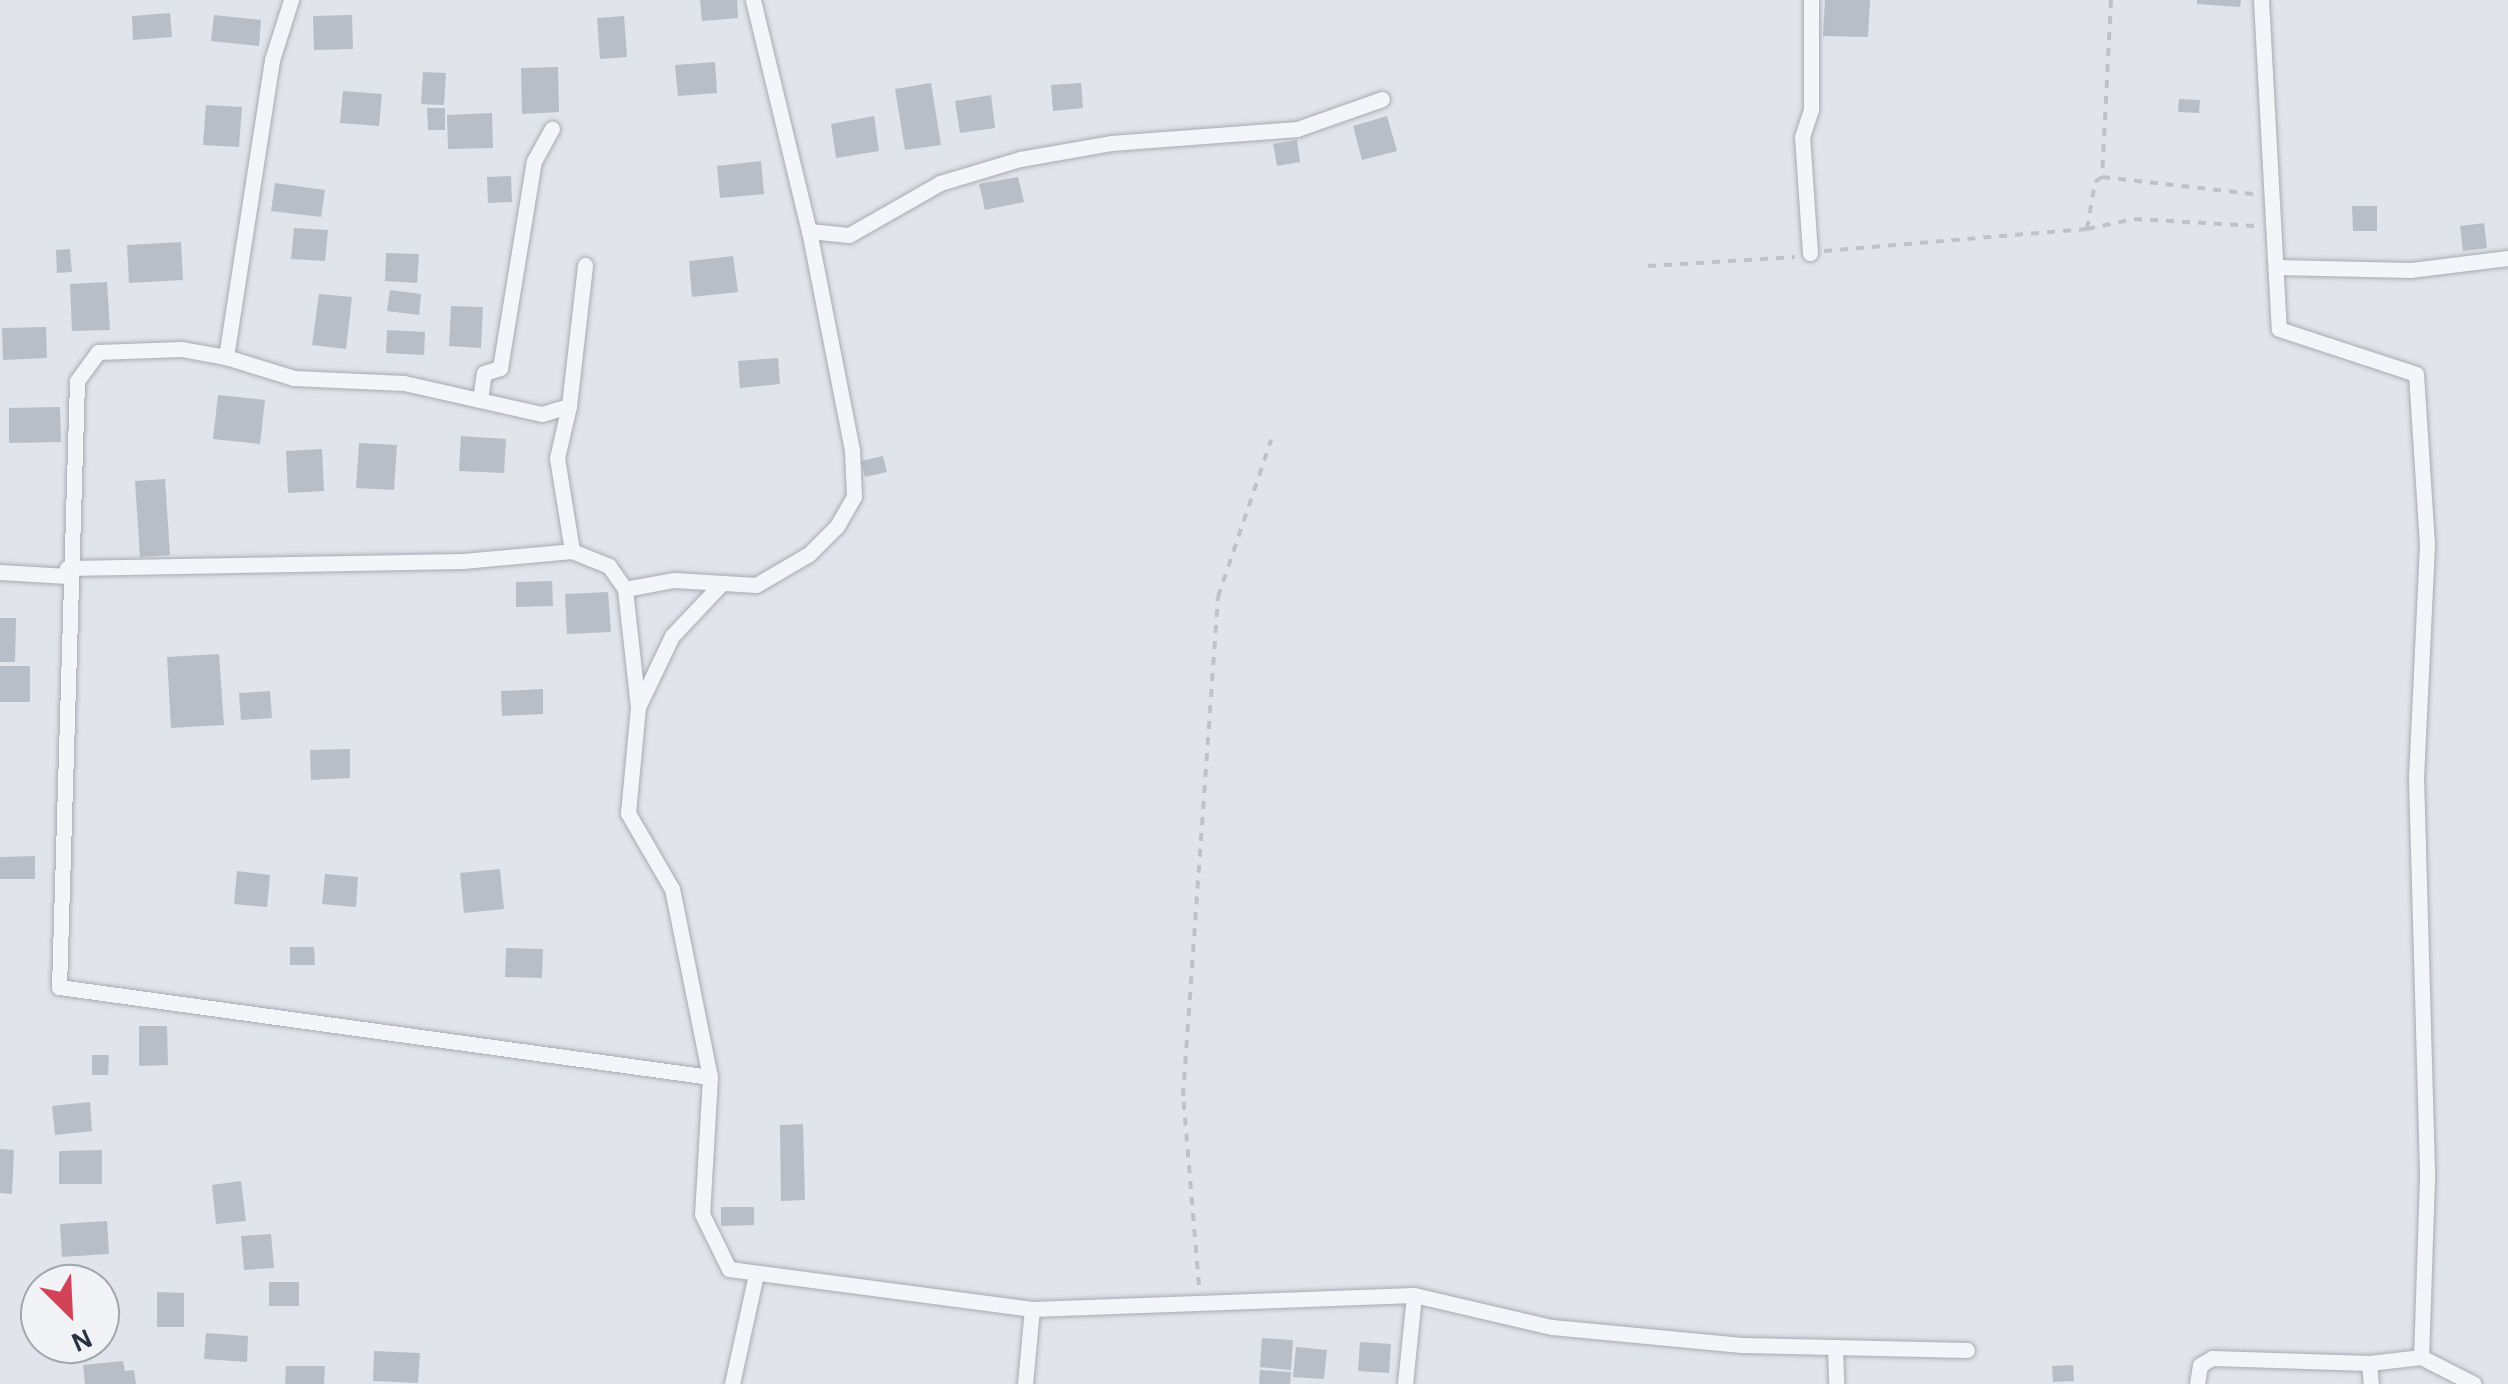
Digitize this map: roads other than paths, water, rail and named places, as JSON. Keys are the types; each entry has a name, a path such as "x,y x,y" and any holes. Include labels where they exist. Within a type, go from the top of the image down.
{"street":[{"path":"226,356 272,60 291,0"},
{"path":"625,589 674,580 756,584 809,554 837,526 854,496 852,450 809,231 753,0"},
{"path":"1810,252 1802,137 1811,110 1812,0"},
{"path":"2260,0 2279,328 2416,374 2426,545 2416,777 2426,1178 2421,1357"},
{"path":"809,231 850,234 940,183 1020,158 1111,143 1297,128 1382,99"},
{"path":"480,400 484,372 500,368 534,161 552,129"},
{"path":"2276,266 2411,270 2508,258"},
{"path":"572,550 557,458 569,406 585,265"},
{"path":"569,406 542,414 404,383 294,378 226,356 180,349 98,352 77,381 67,572 59,987 710,1077"},
{"path":"0,572 464,561 572,550 609,566 625,589 638,707 628,813 672,890 710,1077 702,1214 728,1269 1032,1309 1414,1295 1552,1327 1835,1347 1967,1350"},
{"path":"638,707 672,636 720,584"},
{"path":"732,1384 756,1274"},
{"path":"1405,1384 1414,1295"},
{"path":"1026,1384 1032,1309"},
{"path":"1835,1347 1836,1384"},
{"path":"2198,1384 2200,1366 2212,1358 2370,1363 2421,1357 2474,1384"},
{"path":"2370,1363 2371,1384"}]}
